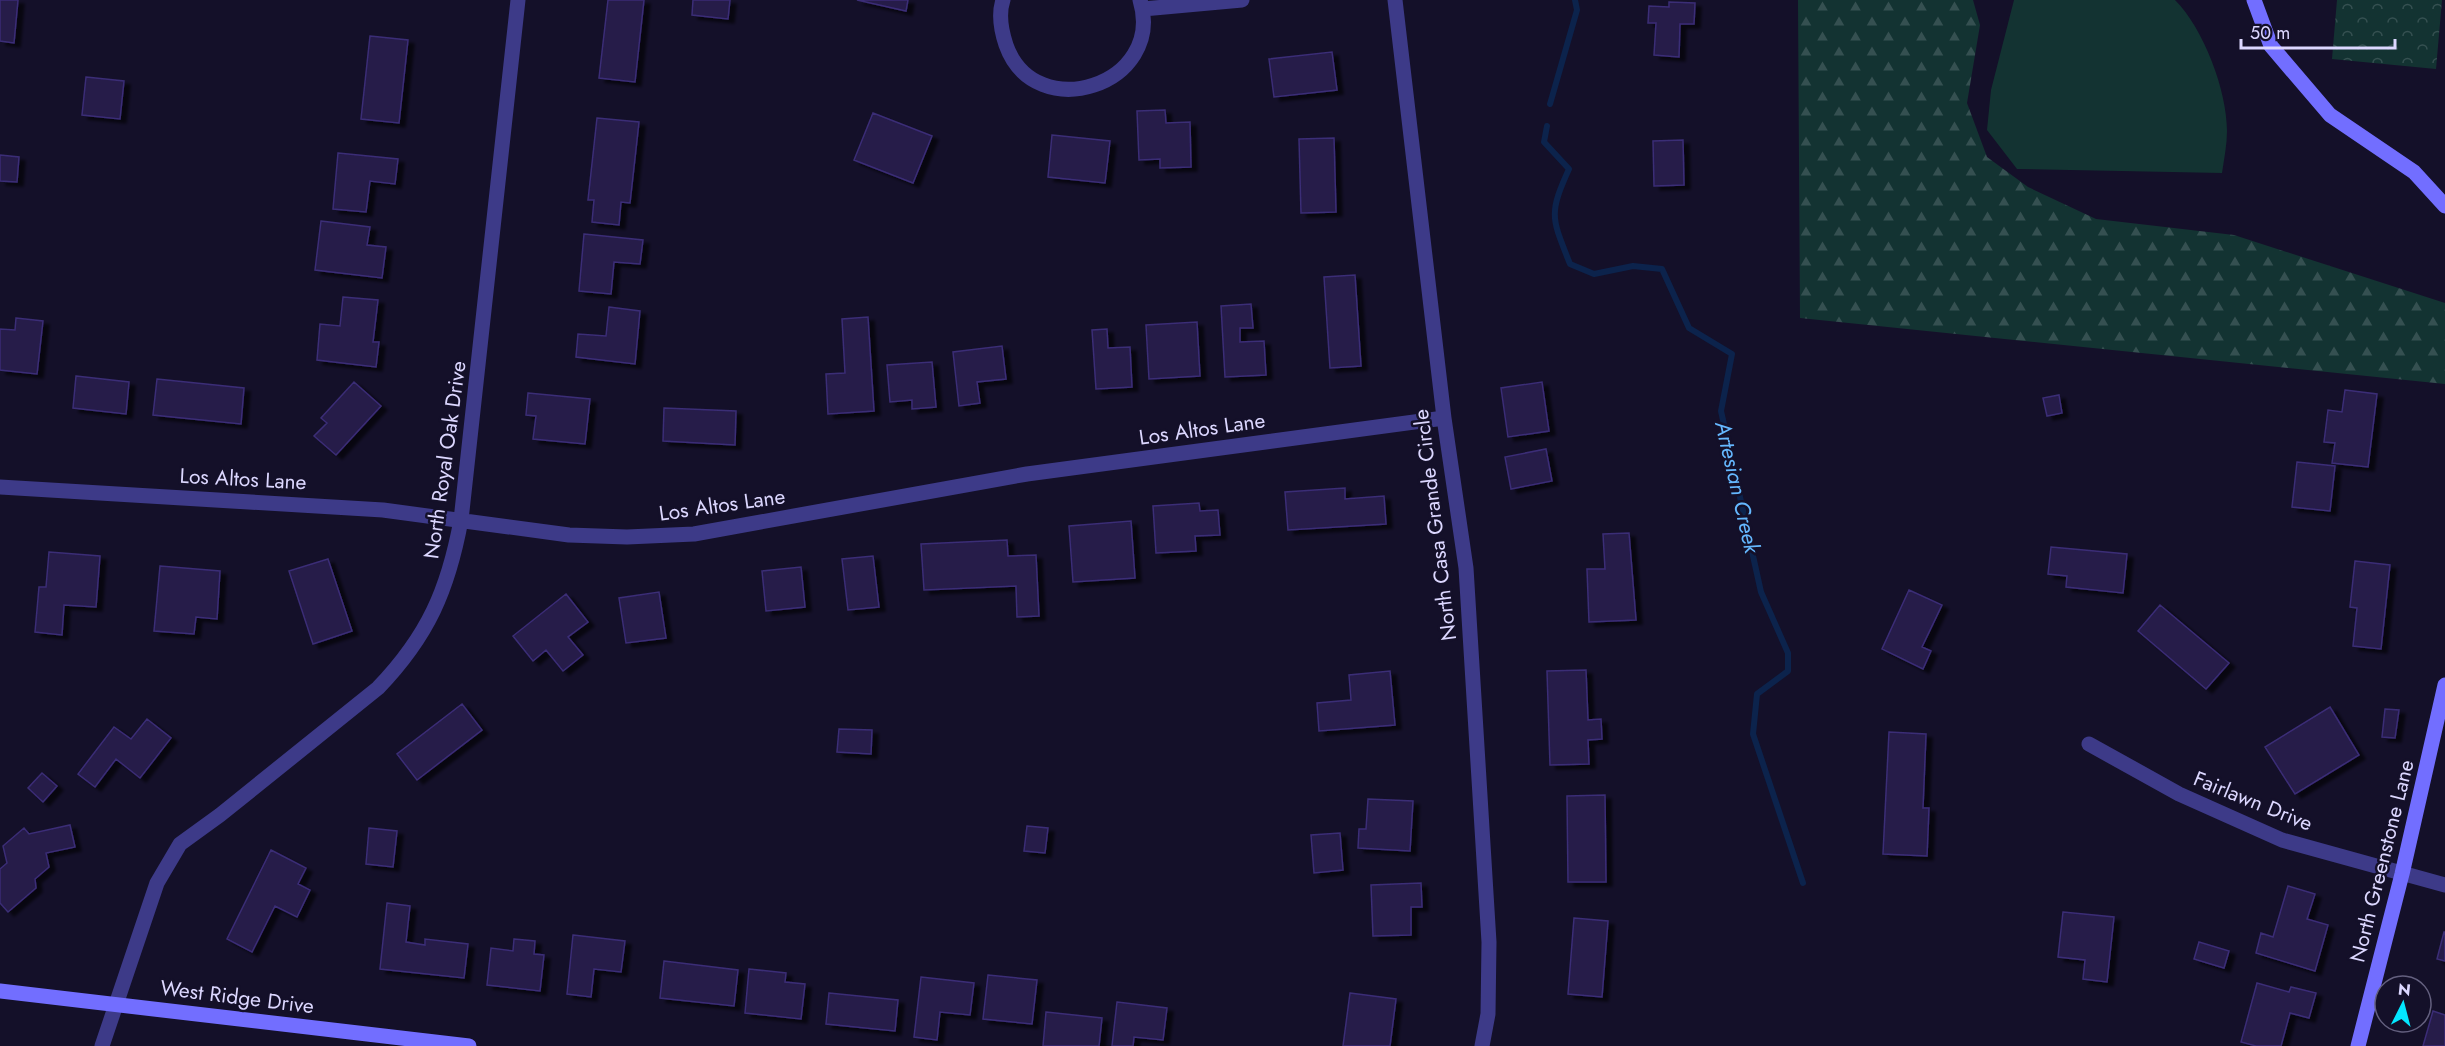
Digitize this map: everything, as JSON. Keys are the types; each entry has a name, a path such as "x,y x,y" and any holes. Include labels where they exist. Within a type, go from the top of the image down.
{"street":[{"name":"North Royal Oak Drive","path":"102,1046 157,883 180,844 220,815 378,688 399,666 423,633 447,584 461,520 518,0"},
{"path":"1003,0 1001,30 1009,53 1025,72 1046,85 1070,90 1094,87 1116,75 1133,57 1142,34 1142,5 1242,0"},
{"name":"North Casa Grande Circle","path":"1395,0 1444,418 1466,568 1487,919 1488,1014 1482,1046"},
{"path":"2254,0 2271,46 2330,116 2414,172 2445,206"},
{"name":"Los Altos Lane","path":"0,487 341,506 569,535 627,537 694,534 1027,474 1444,418"},
{"name":"North Greenstone Lane","path":"2358,1046 2402,874 2445,685"},
{"name":"Fairlawn Drive","path":"2089,744 2179,794 2282,840 2445,885"},
{"name":"West Ridge Drive","path":"0,991 469,1046"}],"green space":[{"path":"1798,0 1973,0 1980,25 1967,103 1987,157 2028,187 2096,219 2234,235 2445,303 2445,384 1800,318"},
{"path":"2014,0 2175,0 2186,12 2204,44 2212,61 2223,98 2227,131 2222,173 2017,169 1987,130 1991,90"},
{"path":"2337,0 2442,0 2436,69 2332,59"}],"building":[{"path":"0,0 18,0 14,43 0,41"},
{"path":"608,0 644,0 635,82 599,78"},
{"path":"693,0 730,0 728,19 692,15"},
{"path":"857,0 908,0 906,11"},
{"path":"1669,2 1695,3 1694,24 1680,24 1679,57 1654,55 1656,23 1648,23 1649,6 1669,7"},
{"path":"370,36 408,40 399,123 361,119"},
{"path":"1332,52 1337,90 1274,97 1269,59"},
{"path":"86,77 124,81 120,119 82,115"},
{"path":"1165,110 1166,123 1190,122 1191,167 1160,168 1160,159 1139,160 1137,111"},
{"path":"873,113 932,136 913,183 854,160"},
{"path":"597,118 639,122 630,203 621,202 619,225 592,222 594,200 588,200"},
{"path":"1052,135 1110,141 1105,183 1048,177"},
{"path":"1334,138 1336,212 1301,213 1299,139"},
{"path":"1683,140 1684,185 1654,186 1653,141"},
{"path":"338,153 398,159 395,184 370,181 366,212 333,209"},
{"path":"0,155 19,157 17,182 0,181"},
{"path":"321,221 370,227 367,245 386,247 382,278 315,270"},
{"path":"584,234 643,240 640,264 614,262 611,294 579,291"},
{"path":"1355,275 1361,366 1330,368 1324,277"},
{"path":"343,297 378,300 373,342 379,342 376,367 317,360 320,324 340,326"},
{"path":"1251,304 1253,328 1240,328 1240,342 1264,341 1266,375 1225,377 1221,306"},
{"path":"609,307 640,311 635,364 576,357 578,334 606,336"},
{"path":"868,317 874,411 828,414 826,374 845,373 842,319"},
{"path":"16,318 43,321 37,374 0,370 0,329 15,330"},
{"path":"1197,322 1200,376 1149,379 1146,325"},
{"path":"1107,329 1108,348 1130,347 1132,387 1096,389 1092,330"},
{"path":"1002,346 1006,379 977,382 980,403 959,406 953,352"},
{"path":"932,362 936,407 912,409 912,400 890,402 887,365"},
{"path":"76,376 129,382 126,414 73,408"},
{"path":"157,379 244,388 241,424 153,415"},
{"path":"354,382 381,406 336,455 314,436 327,423 321,418"},
{"path":"1542,382 1549,431 1508,437 1501,388"},
{"path":"2345,390 2377,394 2368,467 2332,463 2335,443 2324,442 2328,410 2342,412"},
{"path":"528,393 590,399 585,444 533,439 536,416 526,415"},
{"path":"2059,395 2062,413 2047,416 2043,398"},
{"path":"664,408 736,411 735,445 663,441"},
{"path":"1546,449 1552,481 1511,489 1505,457"},
{"path":"2297,462 2335,466 2330,511 2292,507"},
{"path":"1345,488 1345,499 1384,496 1386,524 1288,530 1285,492"},
{"path":"1199,503 1200,511 1218,510 1220,535 1195,536 1196,551 1156,553 1153,506"},
{"path":"1131,521 1135,578 1073,582 1069,526"},
{"path":"1629,533 1636,620 1589,622 1587,569 1605,569 1603,534"},
{"path":"1007,540 1008,556 1036,555 1039,616 1017,617 1016,586 924,590 921,544"},
{"path":"2051,547 2127,554 2123,593 2066,587 2067,576 2048,574"},
{"path":"49,552 100,556 96,607 64,605 62,635 35,632 39,587 46,587"},
{"path":"873,556 879,607 848,610 842,559"},
{"path":"328,559 352,631 313,644 289,571"},
{"path":"2355,561 2390,565 2381,649 2353,646 2357,608 2350,607"},
{"path":"160,566 220,571 217,619 196,617 194,634 154,631"},
{"path":"801,567 805,607 766,611 762,571"},
{"path":"1909,590 1942,605 1922,647 1931,651 1923,669 1882,649"},
{"path":"659,592 666,638 626,643 619,598"},
{"path":"566,594 588,622 568,637 583,655 563,671 546,650 533,661 513,636"},
{"path":"2160,605 2229,663 2206,689 2138,631"},
{"path":"1586,670 1588,720 1601,719 1602,739 1588,740 1589,764 1550,765 1547,671"},
{"path":"1390,671 1395,725 1319,731 1317,703 1351,700 1349,675"},
{"path":"462,704 482,730 417,780 397,754"},
{"path":"2330,707 2359,755 2295,794 2265,747"},
{"path":"2385,709 2399,710 2395,738 2382,737"},
{"path":"147,719 171,738 140,778 116,759 95,787 78,774 114,727 131,739"},
{"path":"839,729 872,730 871,754 837,752"},
{"path":"1889,732 1926,734 1923,808 1929,808 1927,856 1883,854"},
{"path":"42,773 57,786 43,802 28,788"},
{"path":"1605,795 1606,882 1568,882 1567,796"},
{"path":"1368,799 1413,801 1410,851 1358,848 1359,829 1366,829"},
{"path":"70,825 75,847 46,853 49,867 35,879 36,888 8,912 0,903 0,869 7,863 3,846 24,828 29,834"},
{"path":"1027,826 1048,828 1045,853 1024,851"},
{"path":"369,828 397,831 393,867 366,864"},
{"path":"1340,833 1343,870 1314,873 1311,835"},
{"path":"271,850 306,868 298,884 310,890 297,917 275,906 252,952 227,939"},
{"path":"1421,883 1422,907 1411,907 1411,935 1373,936 1371,885"},
{"path":"2288,886 2315,894 2307,919 2328,925 2315,971 2256,953 2261,933 2273,937"},
{"path":"387,903 410,906 406,942 425,945 425,939 468,944 464,978 380,969"},
{"path":"2063,912 2114,917 2107,982 2083,979 2085,960 2058,957"},
{"path":"1574,918 1608,921 1602,997 1568,994"},
{"path":"2445,932 2445,961 2437,959"},
{"path":"573,935 625,941 621,972 594,969 591,997 567,994"},
{"path":"514,939 535,941 534,954 544,955 540,991 487,985 491,948 513,951"},
{"path":"2199,942 2229,951 2224,968 2194,959"},
{"path":"664,961 738,970 734,1006 660,998"},
{"path":"749,969 786,973 785,982 805,984 801,1019 745,1013"},
{"path":"988,975 1037,980 1032,1024 983,1019"},
{"path":"921,977 974,983 970,1015 940,1012 937,1040 914,1037"},
{"path":"2257,983 2289,992 2291,987 2316,993 2309,1018 2290,1013 2281,1046 2256,1046 2241,1042"},
{"path":"829,993 898,1000 895,1031 826,1024"},
{"path":"1350,993 1396,999 1390,1046 1343,1046"},
{"path":"1117,1002 1167,1008 1163,1040 1134,1037 1133,1046 1112,1046"},
{"path":"2433,1011 2445,1015 2445,1046 2423,1046 2426,1034 2433,1034"},
{"path":"1046,1012 1102,1018 1099,1046 1043,1046"}],"waterway":[{"name":"Artesian Creek","path":"1550,104 1577,10 1575,0"},
{"name":"Artesian Creek","path":"1547,126 1544,142 1569,169 1555,207 1555,216 1559,236 1570,264 1594,274 1633,266 1662,269 1689,328 1732,354 1721,411 1761,592 1788,653 1788,671 1757,694 1753,734 1803,883"}]}
